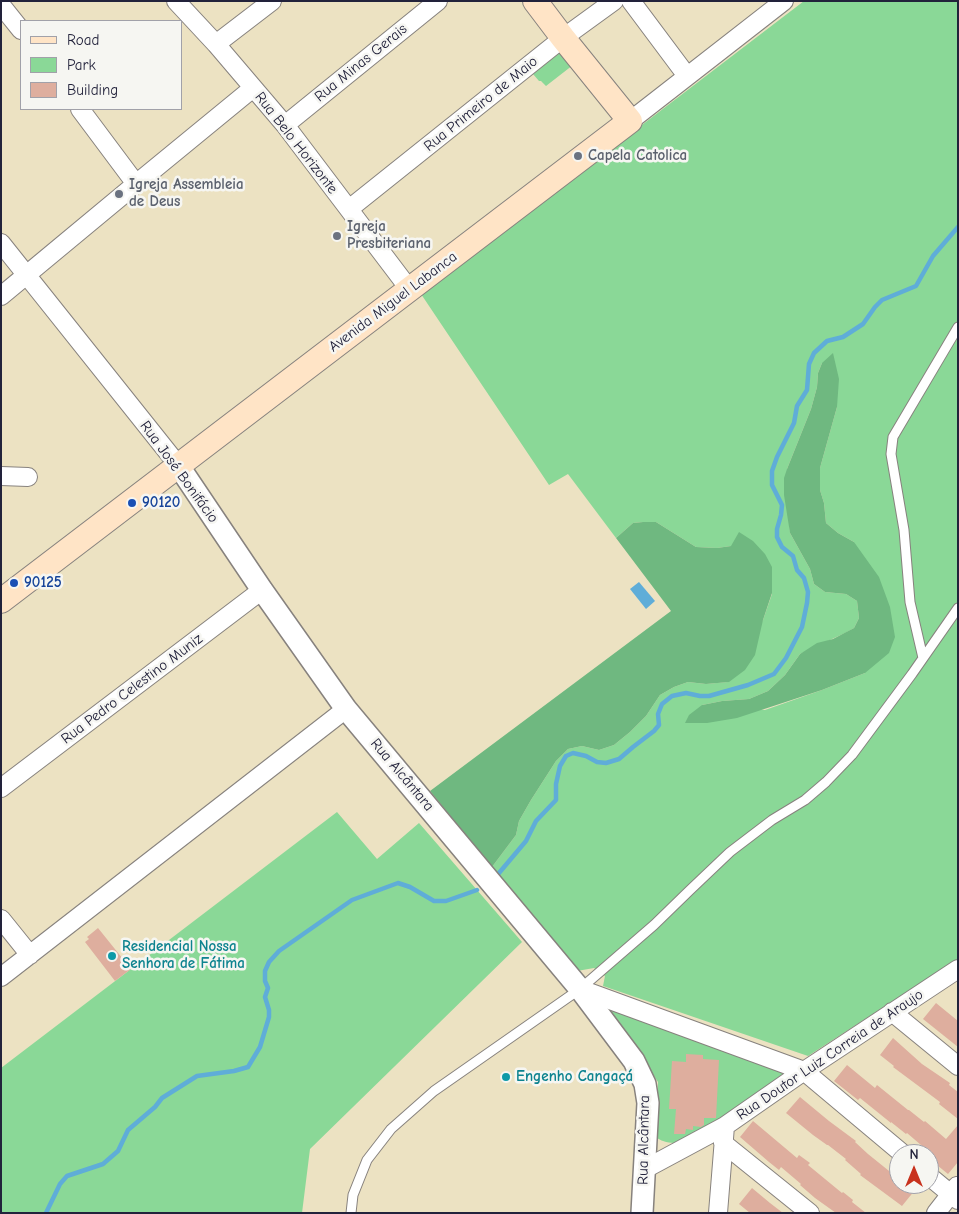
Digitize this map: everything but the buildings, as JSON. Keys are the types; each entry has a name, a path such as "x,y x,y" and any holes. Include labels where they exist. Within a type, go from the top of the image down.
{"main road":[{"path":"535,1 630,121"},
{"name":"Avenida Miguel Labanca","path":"1,601 630,121"}],"street":[{"name":"Rua Belo Horizonte","path":"176,1 216,44 285,125 410,290"},
{"path":"216,44 272,1"},
{"name":"Rua Minas Gerais","path":"285,125 438,1"},
{"name":"Rua Primeiro de Maio","path":"349,210 563,38 614,1"},
{"path":"631,1 687,76"},
{"name":"Avenida Miguel Labanca","path":"630,121 784,1"},
{"path":"1,5 20,29"},
{"path":"1,296 253,88"},
{"path":"81,110 136,184"},
{"name":"Rua José Bonifácio","path":"1,243 178,466 346,709"},
{"path":"1,476 28,477"},
{"name":"Rua Pedro Celestino Muniz","path":"1,788 262,590"},
{"path":"1,977 346,709"},
{"name":"Rua Alcântara","path":"346,709 580,989 634,1061 645,1084 648,1103 642,1213"},
{"path":"1,919 30,955"},
{"name":"Rua Doutor Luiz Correia de Araujo","path":"645,1169 724,1134 804,1071 958,969"},
{"path":"580,989 804,1071 891,1144"},
{"path":"892,1012 958,1066"},
{"path":"718,1213 724,1134"},
{"path":"724,1134 810,1213"},
{"path":"936,1213 955,1193 939,1183"}],"lane":[{"path":"923,658 910,602 904,530 892,454 893,438 958,327"},
{"path":"351,1213 353,1195 367,1160 392,1129 434,1091 580,989 654,925 730,852 772,820 805,800 826,782 852,755 958,608"}],"green space":[{"path":"804,1 958,1 958,959 808,1056 603,986 605,976 594,968 577,971 492,867 516,835 519,821 556,761 568,749 582,746 599,750 614,745 646,716 660,695 674,687 688,682 706,684 728,682 763,620 772,594 731,546 717,548 696,547 656,522 633,523 616,538 568,474 549,485 421,294","holes":["822,363 837,407 820,468 820,490 824,503 826,523 838,533 854,542 865,673 765,710 702,705 749,699 768,691 785,675 800,654 854,628 859,618 857,601 846,594 825,592 814,584 810,569 790,533 787,469 811,409 817,387 818,373"]},
{"path":"562,51 573,65 546,86 533,74"},
{"path":"833,353 839,379 837,407 820,468 820,490 824,503 826,523 838,533 854,542 879,577 890,607 895,637 889,653 865,673 822,690 737,718 707,723 685,723 689,715 702,705 749,699 768,691 785,675 800,654 817,643 833,639 854,628 859,618 857,601 846,594 825,592 814,584 810,569 790,533 784,495 784,478 811,409 817,387 818,373 822,363"},
{"path":"656,522 696,547 717,548 731,546 739,532 753,541 765,554 772,567 772,593 763,620 755,655 745,670 729,682 706,684 688,682 660,695 646,716 614,745 599,750 582,746 568,749 556,761 519,821 516,835 492,867 430,791 671,611 616,538 633,523"},
{"path":"337,812 377,859 419,823 522,942 310,1149 302,1213 1,1213 1,1068"},
{"path":"610,1008 792,1070 720,1120 677,1143 664,1141 657,1138 655,1134 658,1082"}],"water":[{"path":"639,582 655,601 646,609 630,589"}],"waterway":[{"path":"499,873 526,841 536,821 556,800 556,784 560,766 566,756 573,753 586,756 597,762 606,763 619,759 654,731 659,725 658,714 662,704 672,696 686,693 709,696 748,685 774,674 786,658 802,627 808,592 804,578 797,570 793,556 782,547 777,537 782,505 772,485 772,471 794,423 797,406 807,390 809,364 814,353 827,341 843,337 863,324 882,300 916,286 933,256 958,227"},
{"path":"46,1213 60,1184 67,1176 103,1164 118,1151 128,1130 155,1107 162,1098 197,1076 234,1071 248,1067 260,1047 269,1017 265,997 268,988 265,981 265,971 269,962 279,951 352,900 398,883 410,887 434,901 446,901 477,890"}],"place":[{"name":"Capela Catolica","path":"578,156"},
{"name":"Igreja Assembleia de Deus","path":"119,194"},
{"name":"Igreja Presbiteriana","path":"337,236"},
{"name":"90120","path":"132,503"},
{"name":"90125","path":"14,583"},
{"name":"Residencial Nossa Senhora de Fátima","path":"112,956"},
{"name":"Engenho Cangaçá","path":"506,1077"}]}
